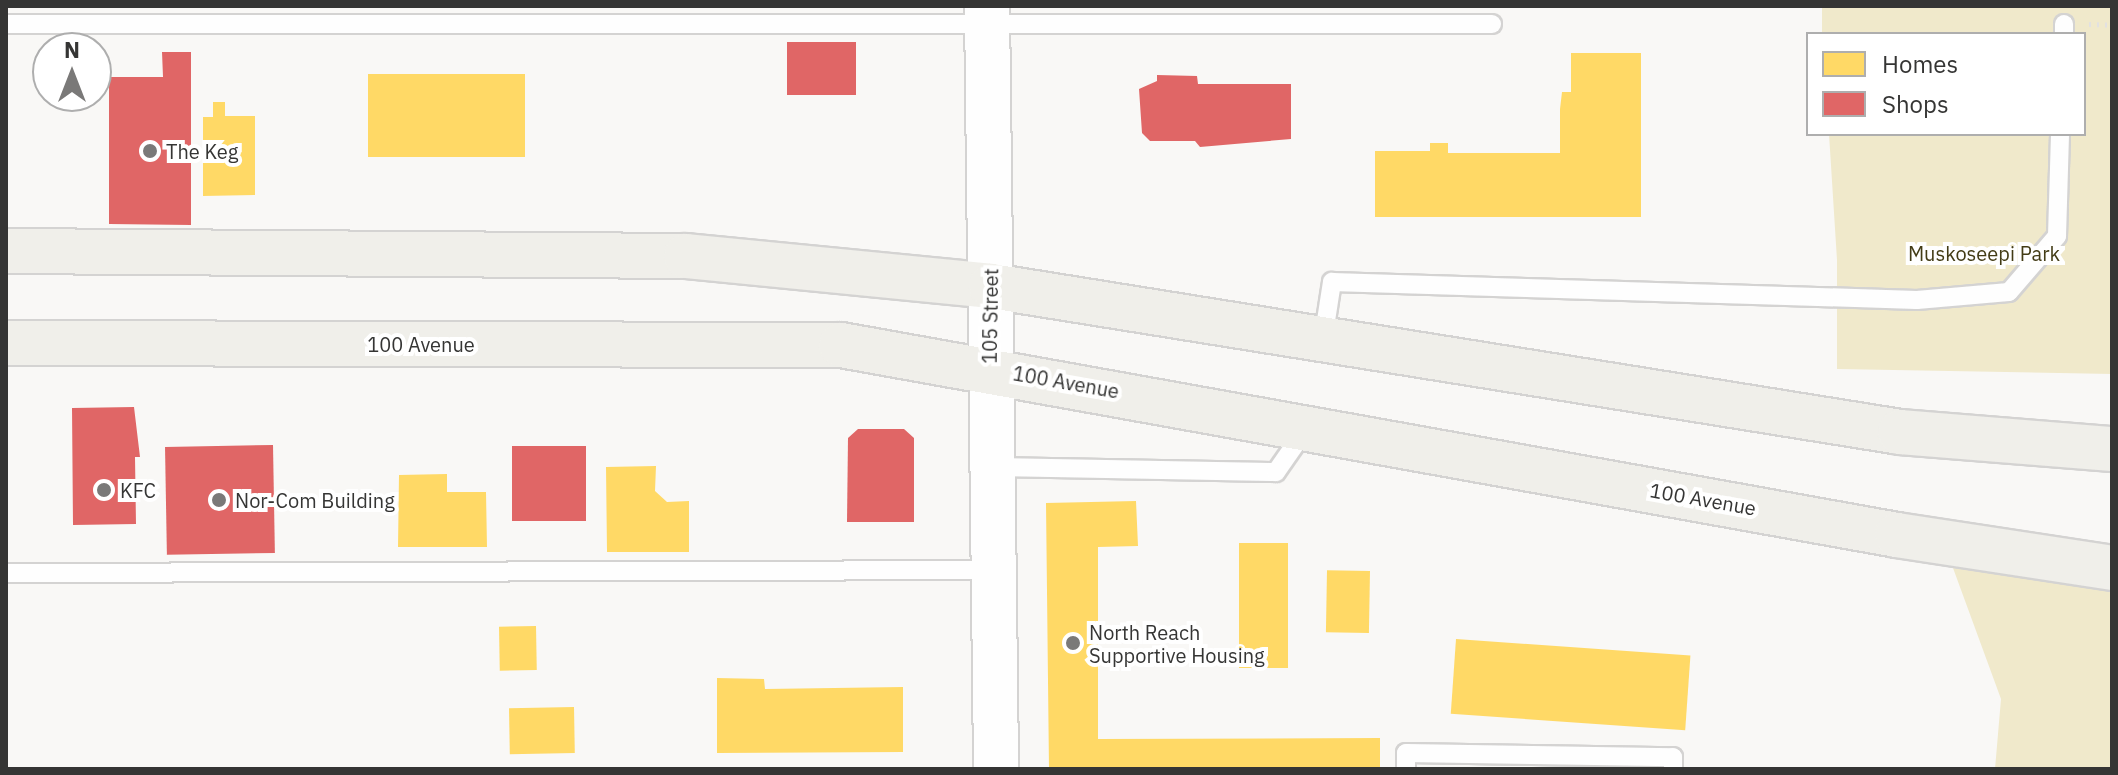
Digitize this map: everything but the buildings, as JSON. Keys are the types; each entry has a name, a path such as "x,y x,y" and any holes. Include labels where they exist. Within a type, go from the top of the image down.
{"main road":[{"path":"6,251 686,256 991,286 1900,432 2112,449"},
{"name":"100 Avenue","path":"6,343 841,345 990,368 1897,535 2112,568"}],"street":[{"name":"105 Street","path":"987,15 996,769"}],"lane":[{"path":"6,24 987,15 1492,24"},
{"path":"1323,340 1332,282 1917,300 2009,292 2057,236 2060,136"},
{"path":"991,467 1276,472 1309,426"},
{"path":"6,573 993,570"},
{"path":"1406,769 1406,753 1673,757 1673,769"}],"green space":[{"name":"Muskoseepi Park","path":"1822,6 2112,6 2112,374 1837,369 1837,260 1829,136 2086,136 2086,32 1822,32"},
{"path":"1953,568 2112,586 2112,769 1995,769 2001,699"}],"place":[{"name":"The Keg","path":"150,151"},
{"name":"KFC","path":"104,490"},
{"name":"Nor-Com Building","path":"219,500"},
{"name":"North Reach Supportive Housing","path":"1073,643"}]}
